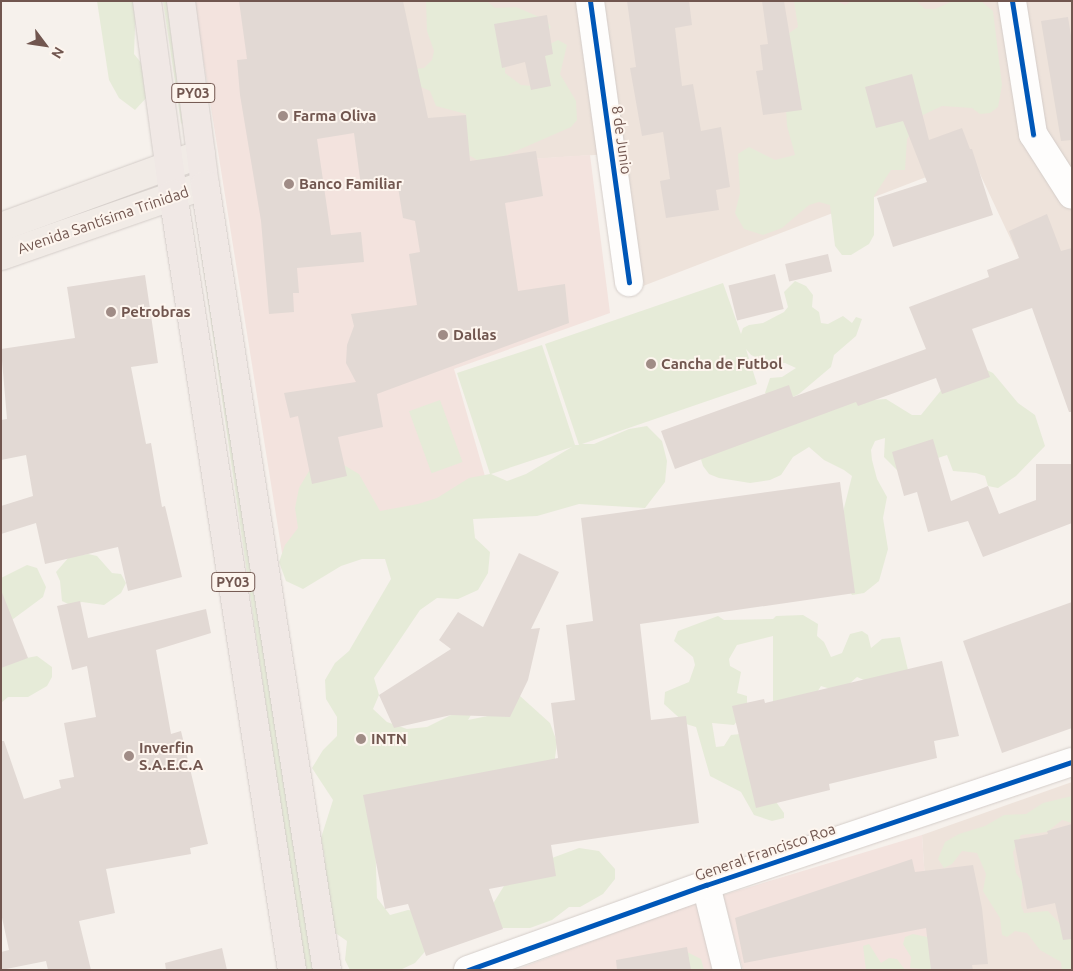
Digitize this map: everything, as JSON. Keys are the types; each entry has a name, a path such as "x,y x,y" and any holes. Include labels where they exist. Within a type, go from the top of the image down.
{"highway":[{"name":"PY03","path":"147,1 173,194 292,970"},
{"name":"PY03","path":"181,1 205,185 327,970"}],"main road":[{"name":"Avenida Santísima Trinidad","path":"1,227 169,164 202,154"},
{"name":"Avenida Santísima Trinidad","path":"1,256 173,194 205,185"}],"street":[{"name":"8 de Junio","path":"590,1 629,282"},
{"path":"1012,1 1033,134 1072,195"},
{"name":"General Francisco Roa","path":"468,970 706,885 1072,762"},
{"path":"706,885 727,970"}],"shaded area":[{"path":"194,1 377,1 404,167 590,155 610,313 454,369 489,490 283,559"},
{"path":"377,1 1072,1 1072,297 1043,308 973,159 643,286 626,153 404,167"},
{"path":"1072,782 1072,970 931,970 922,835"},
{"path":"922,835 931,970 743,970 723,895"},
{"path":"700,901 715,970 515,970"}],"green space":[{"path":"97,1 136,1 134,54 152,76 148,96 135,110 119,98 109,80"},
{"path":"163,1 173,1 185,126 181,123"},
{"path":"426,1 487,1 495,8 516,7 544,19 551,27 544,34 506,51 505,73 521,85 532,86 548,45 558,40 567,45 560,74 576,101 577,120 571,127 498,159 477,160 469,155 460,127 466,114 436,106 430,91 421,87 414,69 424,68 432,60 434,51 427,31"},
{"path":"794,1 837,1 845,5 852,1 916,1 925,9 935,9 953,1 981,1 993,11 1002,85 998,107 990,113 980,114 972,108 942,106 923,115 907,139 905,170 891,170 874,196 874,235 869,244 851,255 842,255 835,246 830,205 819,202 809,205 782,228 763,235 744,229 735,213 740,193 738,154 749,147 775,160 795,155 787,126 782,38 798,27"},
{"path":"200,246 202,249 315,970 304,970"},
{"path":"795,281 806,286 813,295 812,307 819,312 821,323 828,324 843,316 852,323 856,317 862,319 856,336 834,355 831,367 799,394 785,401 775,400 765,393 770,378 782,377 796,368 785,363 769,363 751,355 746,349 757,384 582,444 594,444 629,429 647,426 662,441 667,461 665,482 645,508 579,504 537,516 473,519 475,538 490,552 488,573 478,590 458,599 437,598 420,610 374,678 379,695 373,709 387,722 407,729 427,727 453,714 471,715 468,720 488,716 520,696 550,723 557,742 552,783 375,836 377,898 390,915 408,910 428,913 429,947 415,963 400,970 350,970 345,960 347,941 331,930 319,877 325,859 321,838 333,800 312,768 323,750 337,736 337,717 326,699 325,680 335,663 349,651 391,579 385,559 362,559 341,566 303,589 286,581 279,562 285,545 298,528 295,508 299,488 309,471 323,460 342,464 359,474 380,511 418,504 437,498 469,478 490,474 457,373 542,345 575,445 579,445 545,344 723,283 741,334 743,328 763,323 784,312 788,307 784,292","holes":["572,447 526,474 507,481 491,474"]},
{"path":"983,368 993,373 1018,403 1035,415 1045,446 1016,476 998,488 988,486 985,476 976,473 953,471 947,455 898,471 884,457 885,438 875,441 871,450 872,460 877,479 887,497 883,518 888,549 879,581 864,593 852,595 847,586 842,516 852,476 824,460 809,447 793,457 781,475 770,480 750,483 719,478 709,474 703,466 700,456 847,402 886,399 912,415 921,415 947,383"},
{"path":"440,400 463,462 432,473 409,411"},
{"path":"88,554 97,556 112,573 121,574 126,583 121,593 104,605 82,602 70,605 62,601 60,581 56,572 69,557"},
{"path":"27,565 37,568 46,587 43,597 1,628 1,578"},
{"path":"803,615 818,624 817,636 824,642 831,657 842,653 850,634 862,631 868,635 871,648 882,639 900,637 908,670 885,689 857,677 840,692 821,686 814,697 773,702 773,636 737,645 729,659 730,666 741,672 737,693 747,696 747,708 734,725 712,723 716,747 724,746 731,735 740,734 766,788 784,813 784,818 772,821 754,815 741,792 710,776 696,727 686,724 664,704 665,692 689,682 695,665 693,657 674,641 678,631 718,616 724,620 773,619 776,616"},
{"path":"37,656 52,667 52,677 47,686 28,697 8,697 1,703 1,663"},
{"path":"1072,796 1072,823 1062,820 1047,832 1021,835 1013,852 1016,873 1023,883 1021,905 1024,913 1048,911 1061,925 1072,927 1072,970 1062,970 1061,962 1040,950 1027,933 1015,931 1007,937 1002,935 1000,918 983,891 986,874 977,853 962,851 952,864 944,868 938,859 945,842 959,834 985,826 1004,815 1026,814 1043,803"},
{"path":"579,848 599,851 615,869 615,879 603,894 580,907 569,907 552,920 530,928 502,928 491,907 504,886 552,858"},
{"path":"913,934 932,938 933,970 910,968 911,957 903,944 905,937"},
{"path":"869,944 881,963 889,958 897,959 905,970 866,970 863,946"},
{"path":"683,950 701,959 704,970 673,970"}],"building":[{"path":"239,1 403,1 428,118 466,115 470,161 536,151 543,196 505,203 518,291 565,284 569,323 377,394 383,427 338,437 347,476 312,484 298,416 290,418 284,393 356,382 346,363 347,345 354,326 351,314 417,305 409,254 420,252 415,221 403,218 397,181 361,186 354,133 317,139 331,235 361,232 364,262 297,268 299,293 293,293 294,312 269,314 261,221 240,95 237,60 247,59"},
{"path":"627,1 689,1 692,25 675,28 682,86 693,84 701,131 721,127 730,187 716,190 719,210 666,218 660,181 670,179 663,132 642,136 630,68 636,67"},
{"path":"762,1 784,1 802,110 763,115 756,71 763,70 760,45 768,44"},
{"path":"547,15 553,54 545,56 551,86 531,90 525,62 502,68 494,24"},
{"path":"1068,17 1072,42 1072,140 1061,141 1041,21"},
{"path":"912,74 929,140 962,128 970,149 972,149 993,215 893,247 877,198 927,182 903,121 876,128 865,87"},
{"path":"1047,214 1061,251 1072,248 1072,412 1069,412 1032,308 972,329 990,377 942,394 936,378 858,406 856,402 675,469 661,431 789,385 793,397 926,349 909,307 989,277 987,270 1019,258 1009,231"},
{"path":"828,254 832,272 789,281 785,264"},
{"path":"775,274 784,309 737,321 728,286"},
{"path":"145,275 158,363 131,367 146,444 151,443 162,507 165,506 182,577 128,591 118,547 45,564 36,523 1,534 1,506 33,496 26,455 1,460 1,420 7,419 1,349 75,338 67,287"},
{"path":"933,439 951,501 988,486 999,514 1036,500 1036,464 1072,464 1072,523 983,557 968,521 928,532 917,492 904,496 892,452"},
{"path":"840,482 855,593 640,624 651,720 686,716 699,823 551,845 556,876 489,889 503,929 426,956 408,904 385,909 363,795 558,758 551,703 575,700 566,625 593,621 581,518"},
{"path":"519,553 559,572 531,629 540,628 528,680 510,717 451,715 394,728 379,695 451,649 439,640 458,612 483,627"},
{"path":"1,590 28,658 1,668"},
{"path":"80,601 88,638 206,609 211,633 156,650 171,734 181,731 208,844 190,848 191,854 106,869 115,913 79,921 91,970 48,970 46,961 1,970 1,952 9,950 1,913 1,741 4,741 24,799 61,788 59,780 74,777 64,723 96,717 87,666 72,670 57,606"},
{"path":"1072,602 1072,728 1002,753 963,641"},
{"path":"942,661 959,736 934,741 937,758 829,784 830,790 756,808 732,706 764,699 765,703"},
{"path":"1072,824 1072,939 1063,940 1055,903 1027,909 1014,840 1048,834 1047,831"},
{"path":"912,859 915,872 973,865 982,908 988,964 972,965 973,970 931,970 926,928 744,963 735,918"},
{"path":"687,947 691,970 617,970 616,960"},
{"path":"222,948 227,970 166,970 165,963"}],"cycle path":[{"path":"590,1 629,282"},
{"path":"1012,1 1033,134"},
{"path":"468,970 706,885 1072,762"}],"place":[{"name":"Farma Oliva","path":"283,116"},
{"name":"Banco Familiar","path":"289,184"},
{"name":"Petrobras","path":"111,312"},
{"name":"Dallas","path":"443,335"},
{"name":"Cancha de Futbol","path":"651,364"},
{"name":"INTN","path":"361,739"},
{"name":"Inverfin S.A.E.C.A","path":"129,756"}]}
